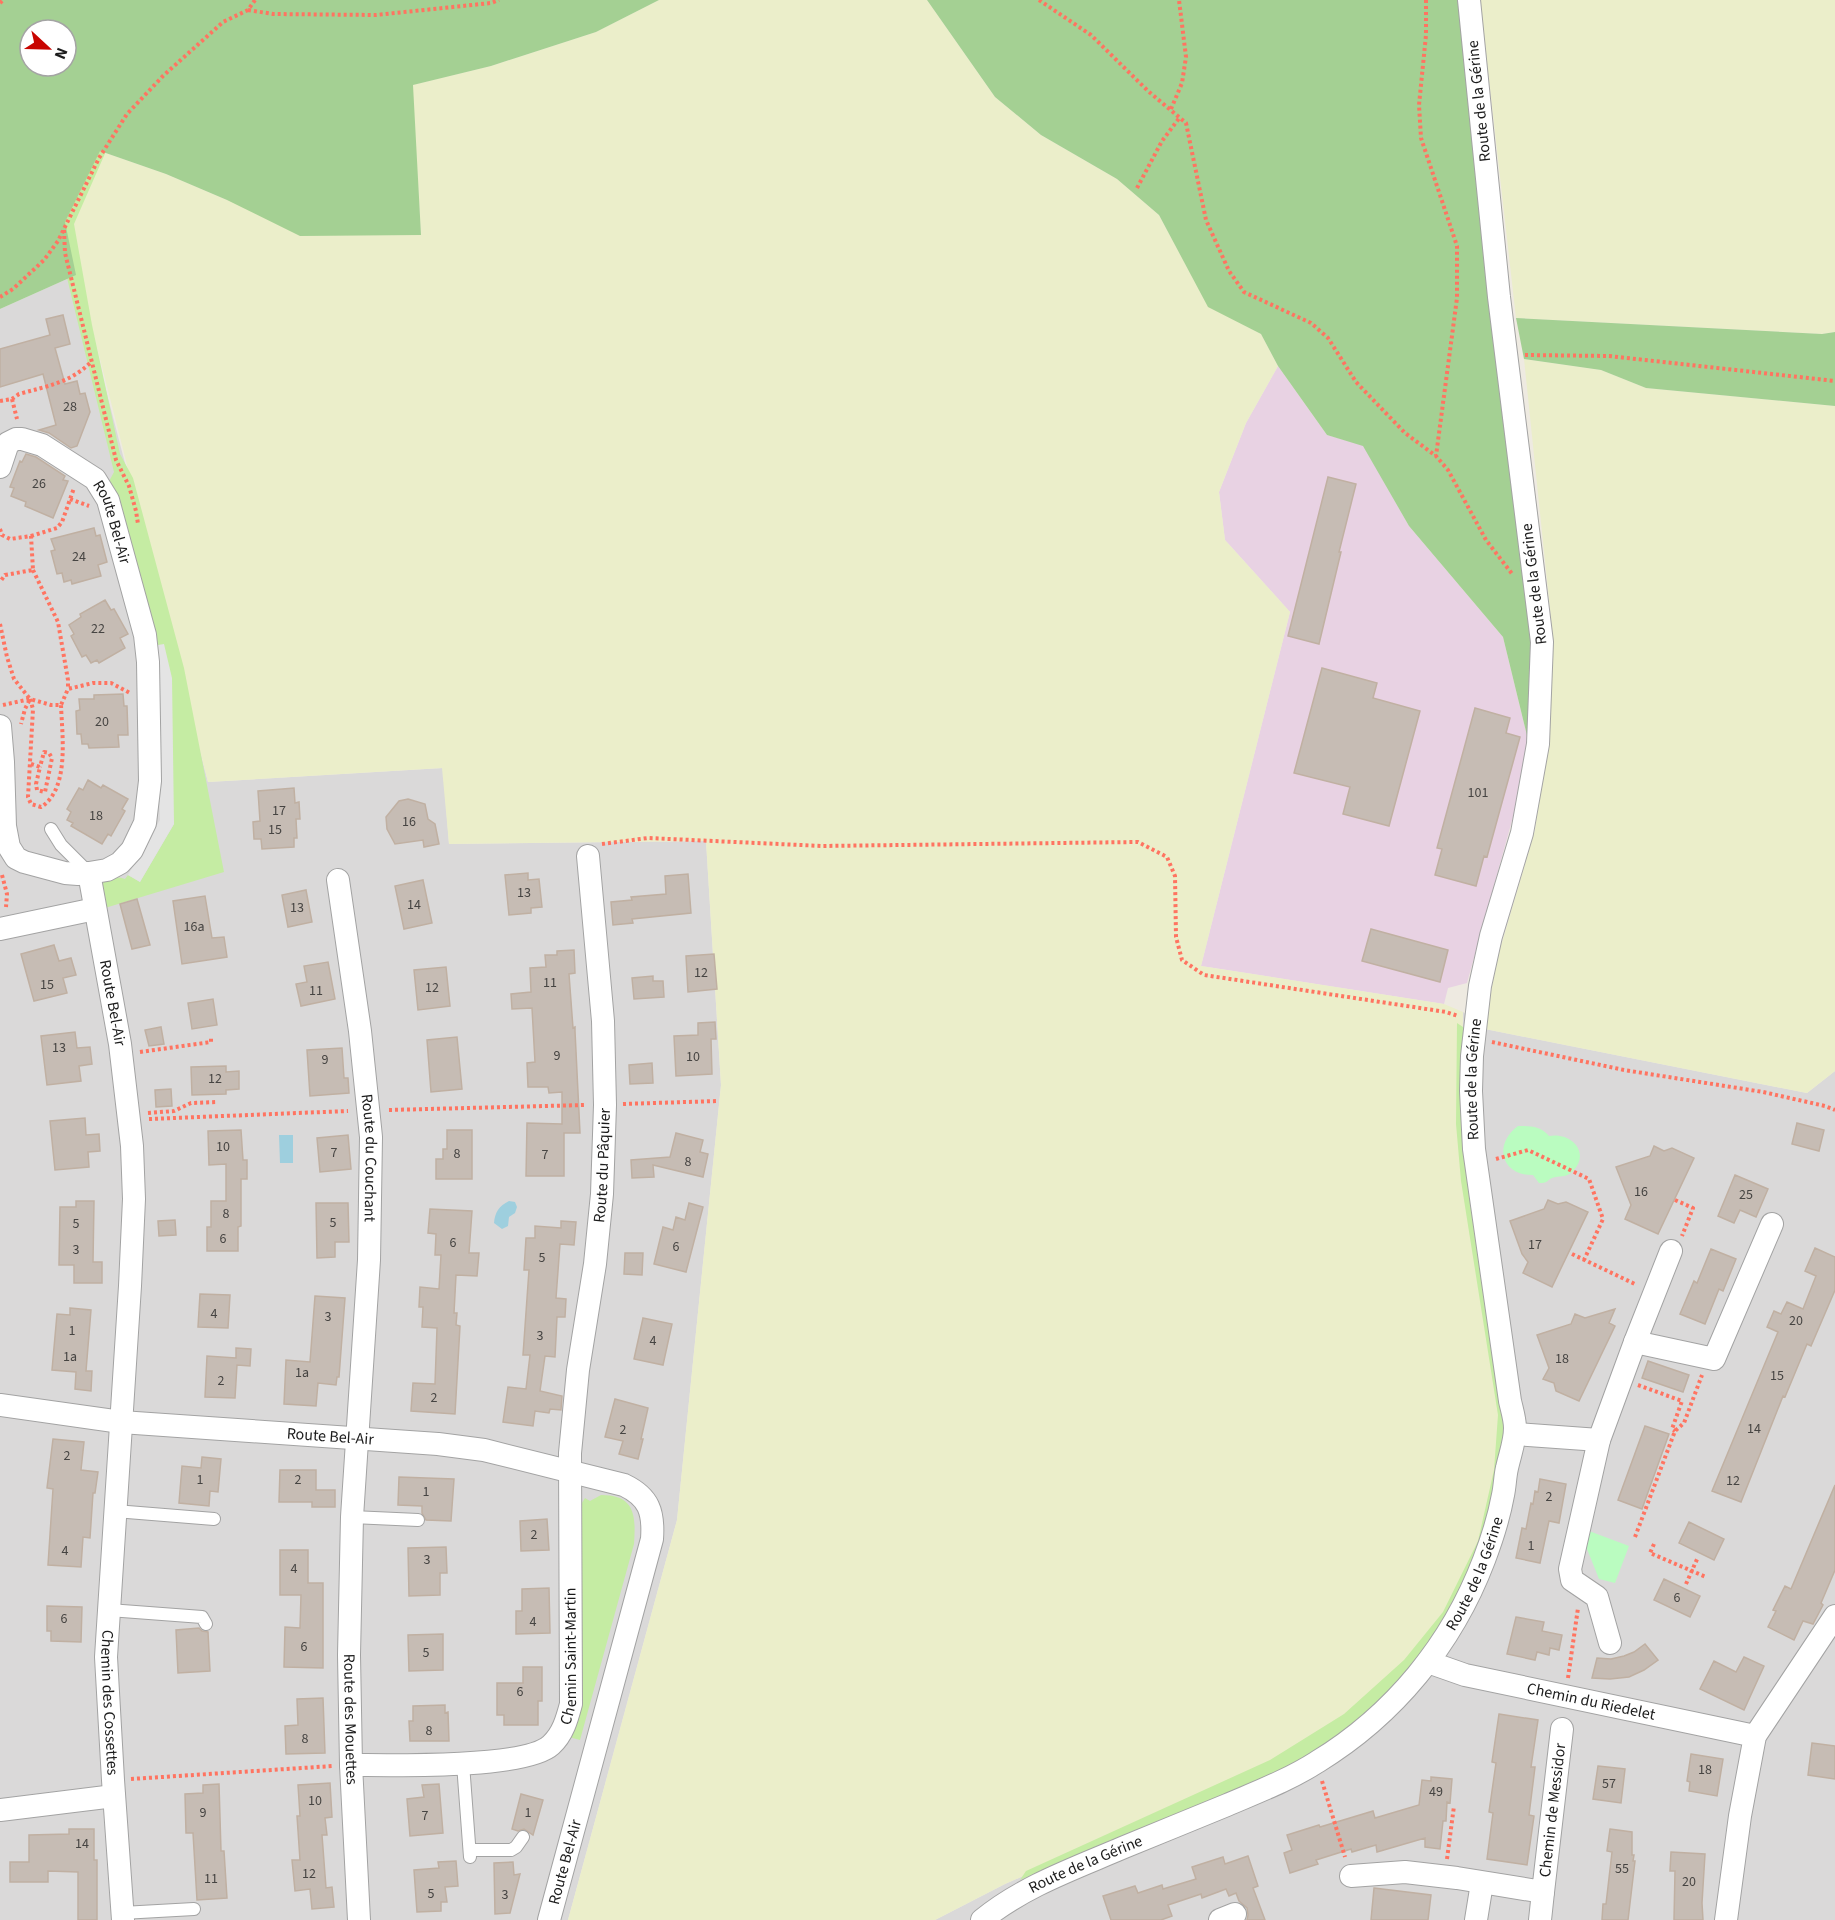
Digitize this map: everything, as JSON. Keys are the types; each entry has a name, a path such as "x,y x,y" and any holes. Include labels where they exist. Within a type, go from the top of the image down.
{"street":[{"name":"Route de la Gérine","path":"982,1920 1004,1902 1052,1877 1258,1792 1315,1764 1347,1742 1405,1691 1445,1638 1467,1600 1496,1525 1506,1469 1515,1443 1515,1425 1472,1117 1474,1031 1480,986 1491,936 1522,833 1538,744 1542,642 1489,205 1469,0"},
{"name":"Route Bel-Air","path":"0,467 8,443 22,439 42,445 95,479 108,500 145,635 149,703 150,781 145,823 132,850 120,863 107,870 78,874 65,873 16,858 9,848 5,826 3,762 10,730"},
{"name":"Route du Pâquier","path":"571,1472 570,1453 578,1371 595,1264 602,1194 605,1105 603,1021 588,856"},
{"name":"Route Bel-Air","path":"89,873 134,1116 130,1286 121,1422 357,1437 484,1450 624,1485 639,1492 649,1508 653,1522 652,1539 549,1920"},
{"name":"Route du Couchant","path":"338,880 360,1030 371,1137 369,1260 357,1437"},
{"path":"2,920 95,909"},
{"path":"1635,1342 1714,1359 1772,1224"},
{"path":"1610,1643 1597,1597 1572,1580 1570,1569 1599,1440 1671,1251"},
{"path":"0,1405 121,1422"},
{"name":"Chemin des Cossettes","path":"121,1422 106,1657 122,1916"},
{"path":"1515,1434 1599,1440"},
{"name":"Route des Mouettes","path":"357,1437 352,1517 349,1654 351,1765 359,1920"},
{"name":"Chemin Saint-Martin","path":"351,1765 463,1764 508,1760 540,1753 551,1746 560,1735 566,1724 571,1704 571,1472"},
{"path":"1726,1920 1740,1816 1755,1736 1835,1616"},
{"name":"Chemin du Riedelet","path":"1428,1662 1465,1675 1755,1736"},
{"name":"Chemin de Messidor","path":"1540,1920 1562,1729"},
{"name":"Chemin des Cossettes","path":"0,1810 113,1788"},
{"name":"Chemin de Messidor","path":"1351,1876 1405,1872 1543,1892"},
{"path":"1476,1920 1482,1882"}],"lane":[{"path":"51,829 61,845 89,873"},
{"path":"115,1511 214,1519"},
{"path":"352,1517 418,1520"},
{"name":"Chemin des Cossettes","path":"109,1610 202,1617 206,1624"},
{"path":"463,1764 470,1854 511,1850 523,1837"},
{"name":"Chemin des Cossettes","path":"122,1916 194,1909"}],"path":[{"path":"0,297 13,289 44,260 64,230 99,158 127,114 163,76 223,22 248,10 255,0"},
{"path":"248,10 273,14 376,15 491,3 499,0"},
{"path":"1039,0 1091,35 1148,91 1186,123 1206,220 1229,271 1244,292 1311,323 1328,338 1356,382 1405,433 1436,456 1448,470 1486,540 1516,580 1522,585 1534,588"},
{"path":"1171,109 1182,83 1186,57 1179,0"},
{"path":"1426,0 1419,105 1421,138 1457,246 1457,298 1436,456"},
{"path":"1137,188 1162,141 1180,117"},
{"path":"64,230 65,253 116,460 126,478 136,511 138,528"},
{"path":"1507,355 1610,356 1835,381"},
{"path":"0,401 70,379 92,362"},
{"path":"0,529 2,535 10,539 31,536 57,528 62,522 81,470"},
{"path":"0,624 14,679 30,699 33,709 28,797 31,804 41,807 51,801 62,768 64,753 61,705 68,689 68,680 58,622 33,570 31,536"},
{"path":"0,582 4,575 33,570"},
{"path":"68,689 93,683 111,683 149,703"},
{"path":"0,706 30,699 51,705 61,705"},
{"path":"10,730 24,713 30,699"},
{"path":"44,752 49,753 52,758 45,792 37,790 40,767 44,752"},
{"path":"31,764 40,767"},
{"path":"588,856 597,845 648,838 822,846 1138,842 1167,857 1175,876 1176,937 1182,960 1204,975 1446,1012 1474,1031 1497,1042 1624,1070 1763,1092 1835,1110"},
{"path":"2,875 8,899 2,920"},
{"path":"132,1053 211,1042 211,1036"},
{"path":"134,1116 718,1101"},
{"path":"134,1116 174,1111 191,1103 218,1102"},
{"path":"1479,1180 1497,1175 1496,1158 1528,1150 1589,1179 1603,1219 1584,1260"},
{"path":"1671,1251 1676,1253 1693,1208 1674,1200"},
{"path":"1572,1254 1654,1294"},
{"path":"1635,1537 1676,1431 1684,1423 1708,1359"},
{"path":"1622,1378 1682,1401 1672,1429 1676,1431"},
{"path":"1654,1544 1650,1553 1706,1576"},
{"path":"1686,1584 1698,1557"},
{"path":"1567,1685 1581,1587"},
{"path":"1315,1764 1351,1876"},
{"path":"113,1788 351,1765"},
{"path":"1445,1876 1454,1806"}],"shaded area":[{"path":"76,275 208,782 443,768 449,844 706,841 721,1085 677,1520 568,1920 0,1920 0,309"},
{"path":"1278,366 1327,435 1363,445 1409,526 1503,637 1531,752 1467,983 1448,988 1444,1004 1201,966 1290,612 1225,540 1219,492 1246,423"},
{"path":"164,644 172,678 174,824 140,882 128,875 160,820 157,678 152,646"},
{"path":"1463,1012 1485,1029 1807,1093 1835,1071 1835,1920 935,1920 1005,1884 1275,1767 1461,1123"}],"green space":[{"path":"0,0 659,0 596,32 491,66 413,85 421,235 300,236 227,200 166,174 100,151 65,222 76,275 0,309"},
{"path":"659,0 927,0 995,97 1041,135 1117,179 1159,215 1208,306 1261,334 1278,366 1246,423 1219,492 1225,540 1290,612 1201,966 1444,1004 1463,1012 1461,1123 1505,1432 1480,1541 1445,1613 1406,1665 1347,1721 1275,1767 1005,1884 935,1920 568,1920 677,1520 721,1085 706,841 449,844 442,768 208,782 65,222 100,151 166,174 227,200 421,235 412,85 491,66 596,32"},
{"path":"927,0 1460,0 1535,642 1531,752 1503,637 1409,526 1363,446 1327,435 1278,366 1261,334 1208,307 1159,215 1117,179 1041,135 995,97"},
{"path":"1480,0 1835,0 1835,332 1822,334 1516,318"},
{"path":"107,149 74,224 92,325 120,454 133,478 184,668 224,872 105,908 101,884 113,878 125,879 128,875 140,882 174,824 152,646 107,485 114,472 61,253 62,222 99,151"},
{"path":"1516,318 1822,334 1835,332 1835,406 1646,388 1601,370 1524,359"},
{"path":"1524,359 1601,370 1646,388 1835,406 1835,1071 1807,1093 1485,1029 1496,963 1535,830 1546,749 1553,638"},
{"path":"1457,1023 1466,1029 1508,1429 1482,1543 1450,1615 1393,1689 1355,1725 1314,1755 1020,1880 1026,1871 1270,1760 1344,1714 1404,1660 1443,1612 1478,1541 1494,1470 1498,1415 1461,1181 1456,1124"},
{"path":"1518,1126 1535,1127 1549,1136 1571,1140 1579,1150 1580,1157 1574,1170 1565,1176 1539,1183 1533,1175 1522,1174 1514,1170 1504,1158 1503,1150 1510,1133"},
{"path":"601,1495 612,1496 627,1503 633,1516 634,1544 580,1740 569,1737 580,1506 585,1498 590,1501"},
{"path":"1589,1531 1629,1546 1615,1583 1599,1579 1585,1544"}],"water":[{"path":"279,1135 293,1135 293,1163 280,1163"},
{"path":"509,1201 515,1202 517,1207 515,1213 509,1217 508,1226 502,1229 494,1223 495,1216 500,1207"}],"building":[{"path":"63,315 70,344 55,348 65,384 77,381 80,394 85,393 90,412 77,446 71,448 49,433 39,430 56,425 43,374 0,387 0,349 50,335 46,319"},
{"path":"26,454 36,457 65,476 63,480 68,481 53,518 25,506 26,502 11,496 14,488 10,487 20,461 22,462"},
{"path":"1328,477 1356,484 1319,644 1288,636"},
{"path":"94,528 96,536 100,535 107,562 98,565 101,576 72,584 71,580 64,582 62,573 57,574 51,551 55,550 51,539"},
{"path":"105,600 111,610 114,609 128,634 120,638 125,648 99,663 97,660 91,663 86,655 82,657 71,636 74,634 69,625 81,617 80,614"},
{"path":"1322,668 1377,683 1373,698 1420,711 1389,826 1343,814 1350,787 1294,773"},
{"path":"123,694 124,706 127,706 128,735 118,735 119,747 89,748 88,744 82,744 81,734 77,734 76,711 80,710 79,699 94,699 94,695"},
{"path":"1475,708 1510,718 1506,733 1520,737 1487,857 1484,856 1476,886 1435,875 1442,849 1437,848"},
{"path":"88,780 101,788 103,785 128,799 122,809 125,811 111,836 108,834 102,844 71,826 73,823 67,820 71,812 67,809 79,788 83,790"},
{"path":"294,788 295,803 299,802 300,819 296,819 297,838 294,838 294,847 262,849 261,839 254,839 253,822 260,821 258,791"},
{"path":"408,799 425,804 428,819 435,824 439,844 424,847 423,840 395,844 387,829 386,817 399,801"},
{"path":"528,873 528,880 539,879 542,907 531,908 531,913 509,915 505,875"},
{"path":"688,874 691,913 632,919 633,923 613,925 611,902 632,900 631,897 666,894 665,876"},
{"path":"423,880 432,923 404,929 395,886"},
{"path":"306,890 312,922 288,927 282,895"},
{"path":"205,896 212,938 224,937 227,957 182,964 173,901"},
{"path":"137,899 150,945 132,949 120,904"},
{"path":"1371,929 1448,950 1440,982 1362,961"},
{"path":"54,945 59,961 71,958 76,975 63,978 67,993 34,1001 21,954"},
{"path":"574,950 575,973 569,974 573,1028 575,1027 580,1133 564,1133 564,1176 526,1176 527,1123 562,1124 562,1092 549,1093 548,1087 528,1087 527,1063 535,1062 532,1008 512,1009 511,994 531,992 530,968 546,967 545,955 557,955 557,951"},
{"path":"714,954 717,989 688,992 686,956"},
{"path":"328,962 335,999 301,1006 296,984 307,982 304,966"},
{"path":"446,967 450,1006 418,1010 414,970"},
{"path":"653,976 653,981 663,981 664,997 634,999 632,978"},
{"path":"213,999 217,1025 192,1029 188,1003"},
{"path":"715,1022 716,1039 711,1039 712,1074 676,1076 674,1036 698,1035 698,1023"},
{"path":"161,1027 164,1044 149,1046 145,1030"},
{"path":"75,1032 77,1048 90,1047 92,1064 79,1066 81,1081 47,1085 41,1036"},
{"path":"457,1037 462,1089 431,1092 427,1040"},
{"path":"342,1048 344,1078 348,1078 349,1093 310,1096 307,1050"},
{"path":"652,1063 653,1083 630,1084 629,1065"},
{"path":"226,1066 226,1072 239,1071 239,1089 226,1090 226,1094 192,1095 191,1067"},
{"path":"171,1089 172,1106 156,1107 155,1090"},
{"path":"85,1118 86,1135 99,1134 100,1151 88,1152 89,1167 55,1170 50,1121"},
{"path":"1797,1123 1824,1130 1819,1151 1792,1144"},
{"path":"241,1130 243,1160 247,1160 247,1179 241,1179 241,1226 238,1227 238,1251 207,1251 207,1227 211,1227 211,1201 226,1201 226,1164 209,1165 208,1131"},
{"path":"447,1130 472,1130 472,1179 436,1179 436,1159 443,1159 443,1149 447,1149"},
{"path":"676,1133 703,1140 700,1152 708,1154 703,1177 653,1165 654,1177 632,1178 631,1160 670,1157"},
{"path":"348,1135 351,1169 320,1172 317,1138"},
{"path":"1654,1146 1664,1151 1672,1148 1694,1158 1658,1234 1625,1219 1631,1205 1616,1167 1650,1156"},
{"path":"1735,1175 1768,1189 1756,1217 1740,1210 1734,1223 1718,1216"},
{"path":"1548,1200 1558,1204 1566,1202 1588,1212 1552,1287 1523,1273 1528,1262 1522,1254 1510,1221 1544,1209"},
{"path":"76,1201 94,1201 93,1262 102,1262 102,1283 74,1283 74,1265 59,1265 60,1207 76,1207"},
{"path":"316,1203 348,1203 349,1242 335,1242 335,1257 317,1258"},
{"path":"689,1203 703,1207 686,1272 654,1264 663,1227 673,1230 676,1217 685,1220"},
{"path":"430,1209 472,1211 469,1253 479,1253 477,1276 456,1275 454,1313 457,1313 456,1325 460,1326 455,1414 411,1411 413,1383 435,1384 437,1328 422,1327 423,1307 419,1307 420,1287 439,1289 441,1255 435,1255 436,1234 428,1233"},
{"path":"175,1220 176,1235 159,1236 158,1221"},
{"path":"561,1221 576,1222 574,1245 560,1244 556,1298 566,1299 565,1317 557,1317 555,1357 545,1356 540,1391 562,1396 561,1410 550,1409 549,1413 535,1411 533,1426 503,1422 508,1387 526,1389 530,1355 523,1355 529,1270 524,1270 526,1238 535,1238 535,1226 561,1228"},
{"path":"1815,1248 1835,1257 1835,1290 1811,1346 1807,1344 1785,1397 1783,1396 1741,1502 1712,1491 1778,1332 1767,1327 1774,1311 1781,1314 1787,1302 1803,1309 1816,1276 1805,1271"},
{"path":"1711,1249 1736,1259 1723,1291 1719,1289 1705,1324 1680,1314 1694,1281 1697,1283"},
{"path":"625,1253 643,1253 642,1275 624,1274"},
{"path":"200,1294 230,1295 228,1328 198,1327"},
{"path":"315,1296 345,1298 339,1377 337,1377 336,1385 318,1383 316,1406 284,1404 286,1360 310,1362"},
{"path":"70,1308 91,1310 86,1371 92,1371 91,1391 75,1389 76,1372 52,1370 57,1314 70,1315"},
{"path":"1615,1309 1609,1323 1615,1326 1579,1401 1556,1391 1554,1383 1543,1379 1549,1368 1537,1335 1571,1324 1575,1314 1585,1318"},
{"path":"643,1318 672,1324 663,1365 634,1359"},
{"path":"236,1348 251,1349 250,1366 237,1365 235,1398 205,1397 207,1356 236,1358"},
{"path":"1648,1361 1689,1375 1683,1392 1642,1378"},
{"path":"615,1399 648,1408 638,1459 619,1454 623,1441 605,1437"},
{"path":"1645,1426 1669,1434 1642,1509 1618,1500"},
{"path":"53,1439 84,1442 81,1470 98,1472 95,1493 93,1493 90,1538 83,1537 81,1567 48,1565 53,1489 47,1488"},
{"path":"202,1457 221,1459 218,1492 210,1491 209,1506 179,1503 182,1466 201,1468"},
{"path":"280,1470 316,1470 316,1490 335,1490 335,1507 312,1507 312,1502 279,1502"},
{"path":"399,1477 454,1479 451,1521 426,1520 422,1513 422,1506 398,1505"},
{"path":"1540,1479 1566,1484 1559,1523 1549,1521 1540,1563 1516,1558 1522,1528 1526,1529 1531,1503 1533,1504 1535,1491 1538,1492"},
{"path":"1835,1485 1835,1570 1821,1603 1823,1605 1813,1624 1803,1621 1794,1640 1768,1627 1776,1611 1773,1610 1785,1586 1791,1589"},
{"path":"547,1519 549,1550 521,1551 520,1521"},
{"path":"1689,1522 1724,1539 1714,1560 1679,1543"},
{"path":"446,1547 447,1573 440,1573 440,1595 409,1596 408,1548"},
{"path":"280,1550 308,1550 308,1583 323,1583 323,1668 284,1667 285,1627 300,1628 301,1595 280,1595"},
{"path":"1664,1579 1700,1596 1690,1617 1654,1600"},
{"path":"549,1588 550,1633 516,1634 516,1611 522,1611 522,1589"},
{"path":"47,1606 82,1607 81,1642 51,1641 51,1631 47,1631"},
{"path":"1516,1617 1544,1622 1542,1631 1562,1635 1559,1650 1550,1648 1549,1655 1537,1652 1535,1660 1507,1654"},
{"path":"199,1628 208,1632 210,1671 178,1673 176,1630"},
{"path":"443,1634 443,1670 409,1671 408,1635"},
{"path":"1645,1644 1658,1660 1644,1670 1629,1677 1592,1678 1597,1658 1611,1659 1624,1656"},
{"path":"1744,1657 1764,1666 1744,1710 1700,1689 1714,1661 1736,1672"},
{"path":"523,1667 542,1667 542,1701 538,1701 538,1725 504,1725 504,1715 497,1715 497,1683 523,1683"},
{"path":"323,1698 325,1753 286,1754 285,1726 298,1725 297,1699"},
{"path":"445,1705 445,1713 448,1712 449,1741 410,1741 409,1721 413,1721 413,1706"},
{"path":"1499,1714 1538,1720 1531,1767 1535,1767 1529,1815 1534,1816 1527,1865 1487,1859 1493,1813 1489,1812 1496,1763 1492,1762"},
{"path":"1812,1743 1835,1746 1835,1779 1808,1775"},
{"path":"1691,1754 1723,1759 1717,1796 1689,1791 1690,1782 1687,1781"},
{"path":"1598,1766 1625,1769 1621,1803 1593,1799"},
{"path":"1431,1777 1452,1779 1450,1803 1447,1802 1446,1821 1443,1821 1440,1849 1425,1847 1425,1838 1377,1852 1376,1845 1352,1852 1351,1849 1316,1860 1318,1864 1290,1873 1284,1853 1292,1850 1287,1835 1373,1811 1375,1818 1419,1805 1422,1780 1431,1781"},
{"path":"330,1783 332,1817 325,1818 327,1835 322,1835 326,1888 332,1887 334,1907 312,1909 310,1889 295,1891 292,1860 300,1860 297,1816 300,1816 298,1785"},
{"path":"219,1784 221,1851 224,1851 227,1898 197,1900 193,1833 186,1833 185,1794 203,1793 203,1785"},
{"path":"439,1784 443,1833 410,1836 407,1799 424,1797 422,1785"},
{"path":"521,1794 543,1800 533,1835 524,1829 518,1831 512,1829"},
{"path":"69,1829 94,1829 94,1860 97,1860 97,1920 78,1920 78,1872 48,1871 48,1882 10,1882 10,1862 29,1862 29,1835 69,1834"},
{"path":"1610,1829 1632,1832 1632,1855 1635,1861 1628,1920 1602,1920 1612,1852 1607,1851"},
{"path":"1671,1852 1705,1854 1703,1920 1674,1920 1675,1871 1670,1871"},
{"path":"1248,1856 1258,1886 1253,1888 1265,1920 1247,1920 1247,1908 1239,1901 1236,1893 1229,1896 1226,1889 1202,1898 1201,1894 1168,1905 1172,1916 1161,1920 1111,1920 1103,1896 1135,1886 1138,1893 1162,1885 1163,1889 1196,1879 1192,1867 1223,1857 1225,1864"},
{"path":"456,1861 458,1886 445,1887 447,1902 441,1902 441,1911 417,1912 414,1870 439,1868 438,1862"},
{"path":"513,1862 514,1875 520,1874 510,1913 495,1914 494,1863"},
{"path":"1374,1888 1431,1895 1428,1920 1371,1920"}]}
